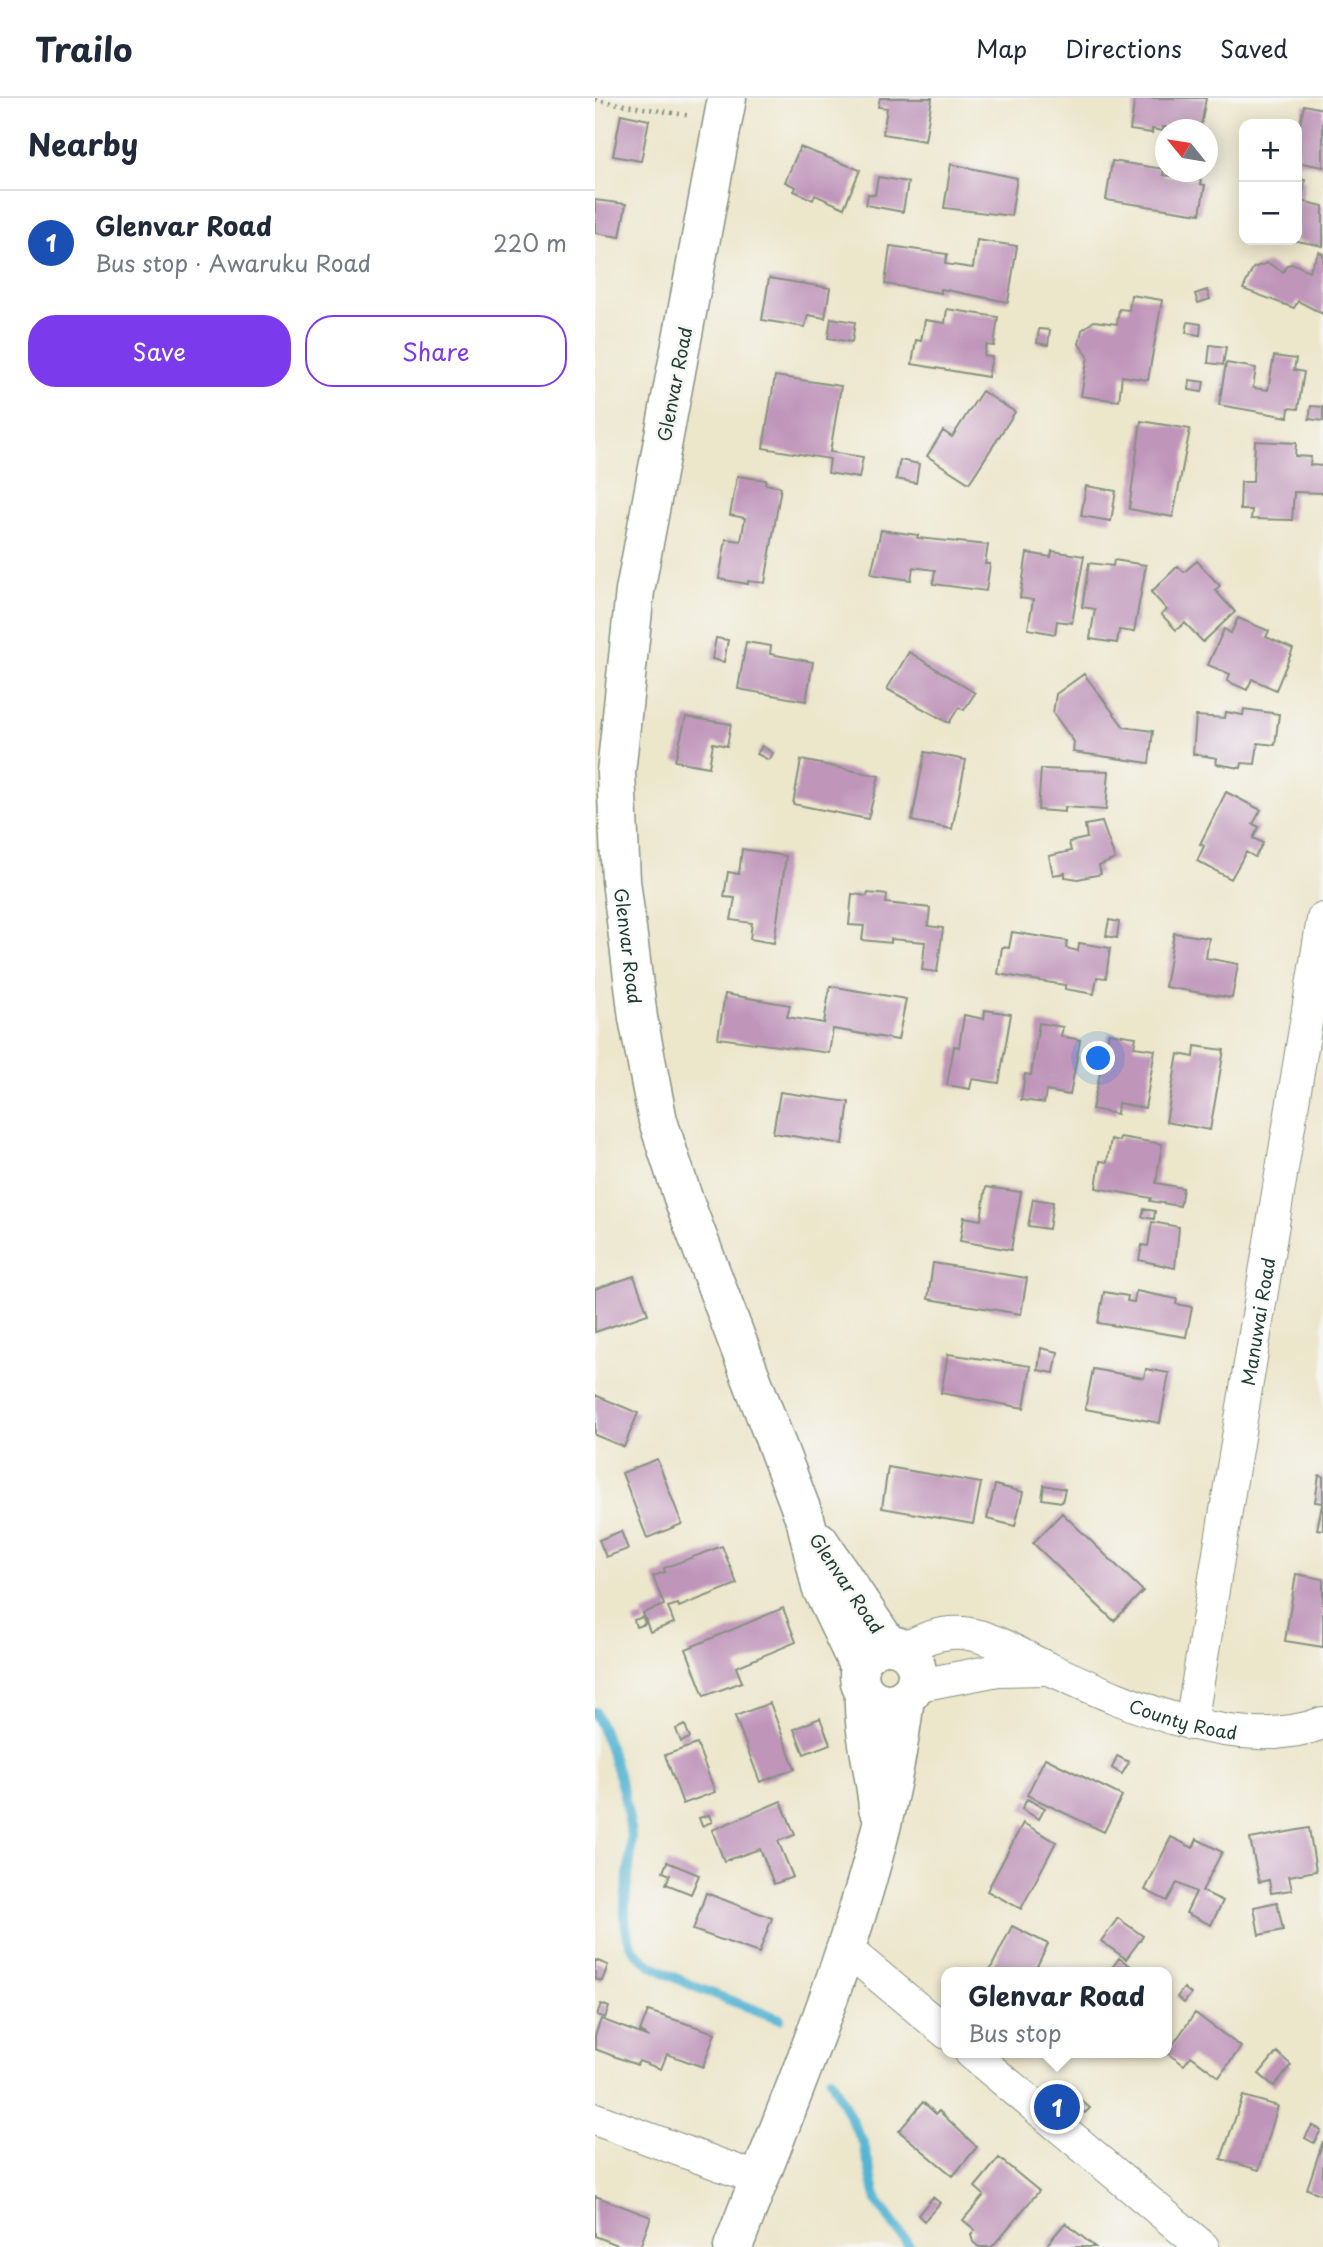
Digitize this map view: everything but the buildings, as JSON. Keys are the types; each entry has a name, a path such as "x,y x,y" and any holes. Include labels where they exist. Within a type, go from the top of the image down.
{"main road":[{"name":"Glenvar Road","path":"725,110 635,592 616,774 621,880 638,1018 658,1121 684,1200 806,1522 821,1587 879,1664 915,1666 899,1754 845,1948 733,2247"},
{"name":"Glenvar Road","path":"879,1664 863,1723 876,1778 880,1828"},
{"path":"879,1664 874,1700 887,1703 909,1692"}],"street":[{"name":"Manuwai Road","path":"1191,1724 1323,919"},
{"name":"County Road","path":"879,1664 928,1638 961,1633 1009,1648 1050,1669 1145,1709 1191,1724 1235,1731 1272,1732 1323,1723"},
{"name":"County Road","path":"909,1692 998,1670 1050,1669"},
{"path":"845,1948 941,2028"},
{"path":"977,2058 1203,2247"},
{"path":"595,2119 759,2179"}],"path":[{"path":"595,100 725,110"}],"waterway":[{"path":"595,1712 617,1772 629,1819 631,1848 625,1910 629,1939 635,1951 645,1961 680,1980 780,2019"},
{"path":"831,2079 864,2145 877,2201 910,2247"}],"place":[{"name":"Glenvar Road","path":"1057,2107"}]}
